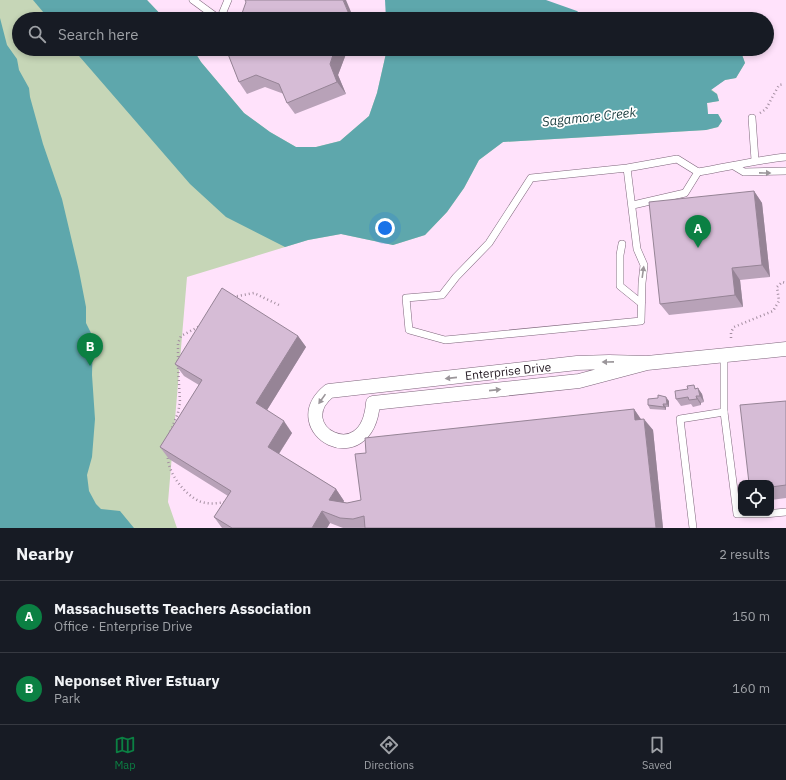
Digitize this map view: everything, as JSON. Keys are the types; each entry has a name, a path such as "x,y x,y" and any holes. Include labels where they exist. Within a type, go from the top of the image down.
{"street":[{"name":"Enterprise Drive","path":"647,363 579,381 373,403 372,417 364,431 350,441 333,441 321,432 316,421 316,409 321,397 329,390 370,387 577,363 647,363 786,349"}],"lane":[{"path":"193,0 210,12"},
{"path":"223,12 228,0"},
{"path":"752,118 755,160"},
{"path":"626,168 633,205 637,243 644,265 641,321 445,340 409,330 406,298 442,295 456,277 489,243 531,178 626,168 677,159 698,172 734,166 755,160 786,157"},
{"path":"734,166 744,172 786,171"},
{"path":"633,205 685,193 698,172"},
{"path":"622,244 620,255 620,286 641,303"},
{"path":"724,355 724,412 737,514 786,512"},
{"path":"692,528 680,419 724,412"}],"path":[{"path":"752,118 766,109 779,85 784,84"},
{"path":"731,338 731,332 734,327 773,311 779,301 777,288 782,282 786,283"},
{"path":"229,298 254,293 281,306"},
{"path":"169,439 170,432 178,413 180,402 178,343 181,336 202,325"},
{"path":"168,447 167,462 173,474 188,493 200,501 213,504 230,501"}],"shaded area":[{"path":"0,0 147,0 158,12 12,12 12,56 197,56 244,113 270,132 296,147 316,147 340,141 369,116 377,93 385,56 742,56 745,63 736,78 725,80 711,89 717,94 719,101 707,103 708,115 718,114 722,121 718,127 706,130 503,142 479,160 464,188 447,212 425,235 393,245 341,234 308,240 187,277 168,502 177,528 0,528"}],"water":[{"path":"33,0 147,0 158,12 43,12"},
{"path":"385,0 546,0 578,12 386,12"},
{"path":"0,18 7,45 12,52 12,56 15,56 17,59 19,70 29,88 30,97 43,144 62,199 86,307 86,323 93,337 92,375 95,419 92,457 87,475 89,491 96,504 101,509 120,511 134,528 0,528"},
{"name":"Sagamore Creek","path":"79,56 197,56 244,113 270,132 296,147 316,147 340,141 369,116 377,93 385,56 742,56 745,63 736,78 725,80 711,90 717,94 719,101 707,103 708,114 718,114 722,121 718,127 706,130 503,142 479,160 464,188 447,212 425,235 393,245 341,234 308,240 285,247 226,217 190,184"}],"building":[{"path":"245,0 343,0 348,12 242,12 246,2"},
{"path":"229,56 333,56 330,64 337,82 287,103 279,84 256,75 239,82"},
{"path":"754,191 762,265 732,268 735,295 660,304 649,202"},
{"path":"222,288 298,336 256,403 284,421 268,447 336,489 329,500 347,503 361,500 355,454 366,453 365,438 634,409 635,420 644,419 656,528 365,528 364,516 353,519 340,518 322,511 312,528 232,528 214,517 231,491 160,447 202,380 175,364"},
{"path":"694,385 695,389 698,388 700,396 696,396 697,399 689,400 688,397 676,399 675,391 688,389 687,386"},
{"path":"658,395 666,397 667,404 663,404 664,407 648,405 648,399 658,398"},
{"path":"786,401 786,485 774,487 774,480 749,480 740,405"}],"place":[{"name":"Massachusetts Teachers Association","path":"698,248"},
{"name":"Neponset River Estuary","path":"90,366"}]}
